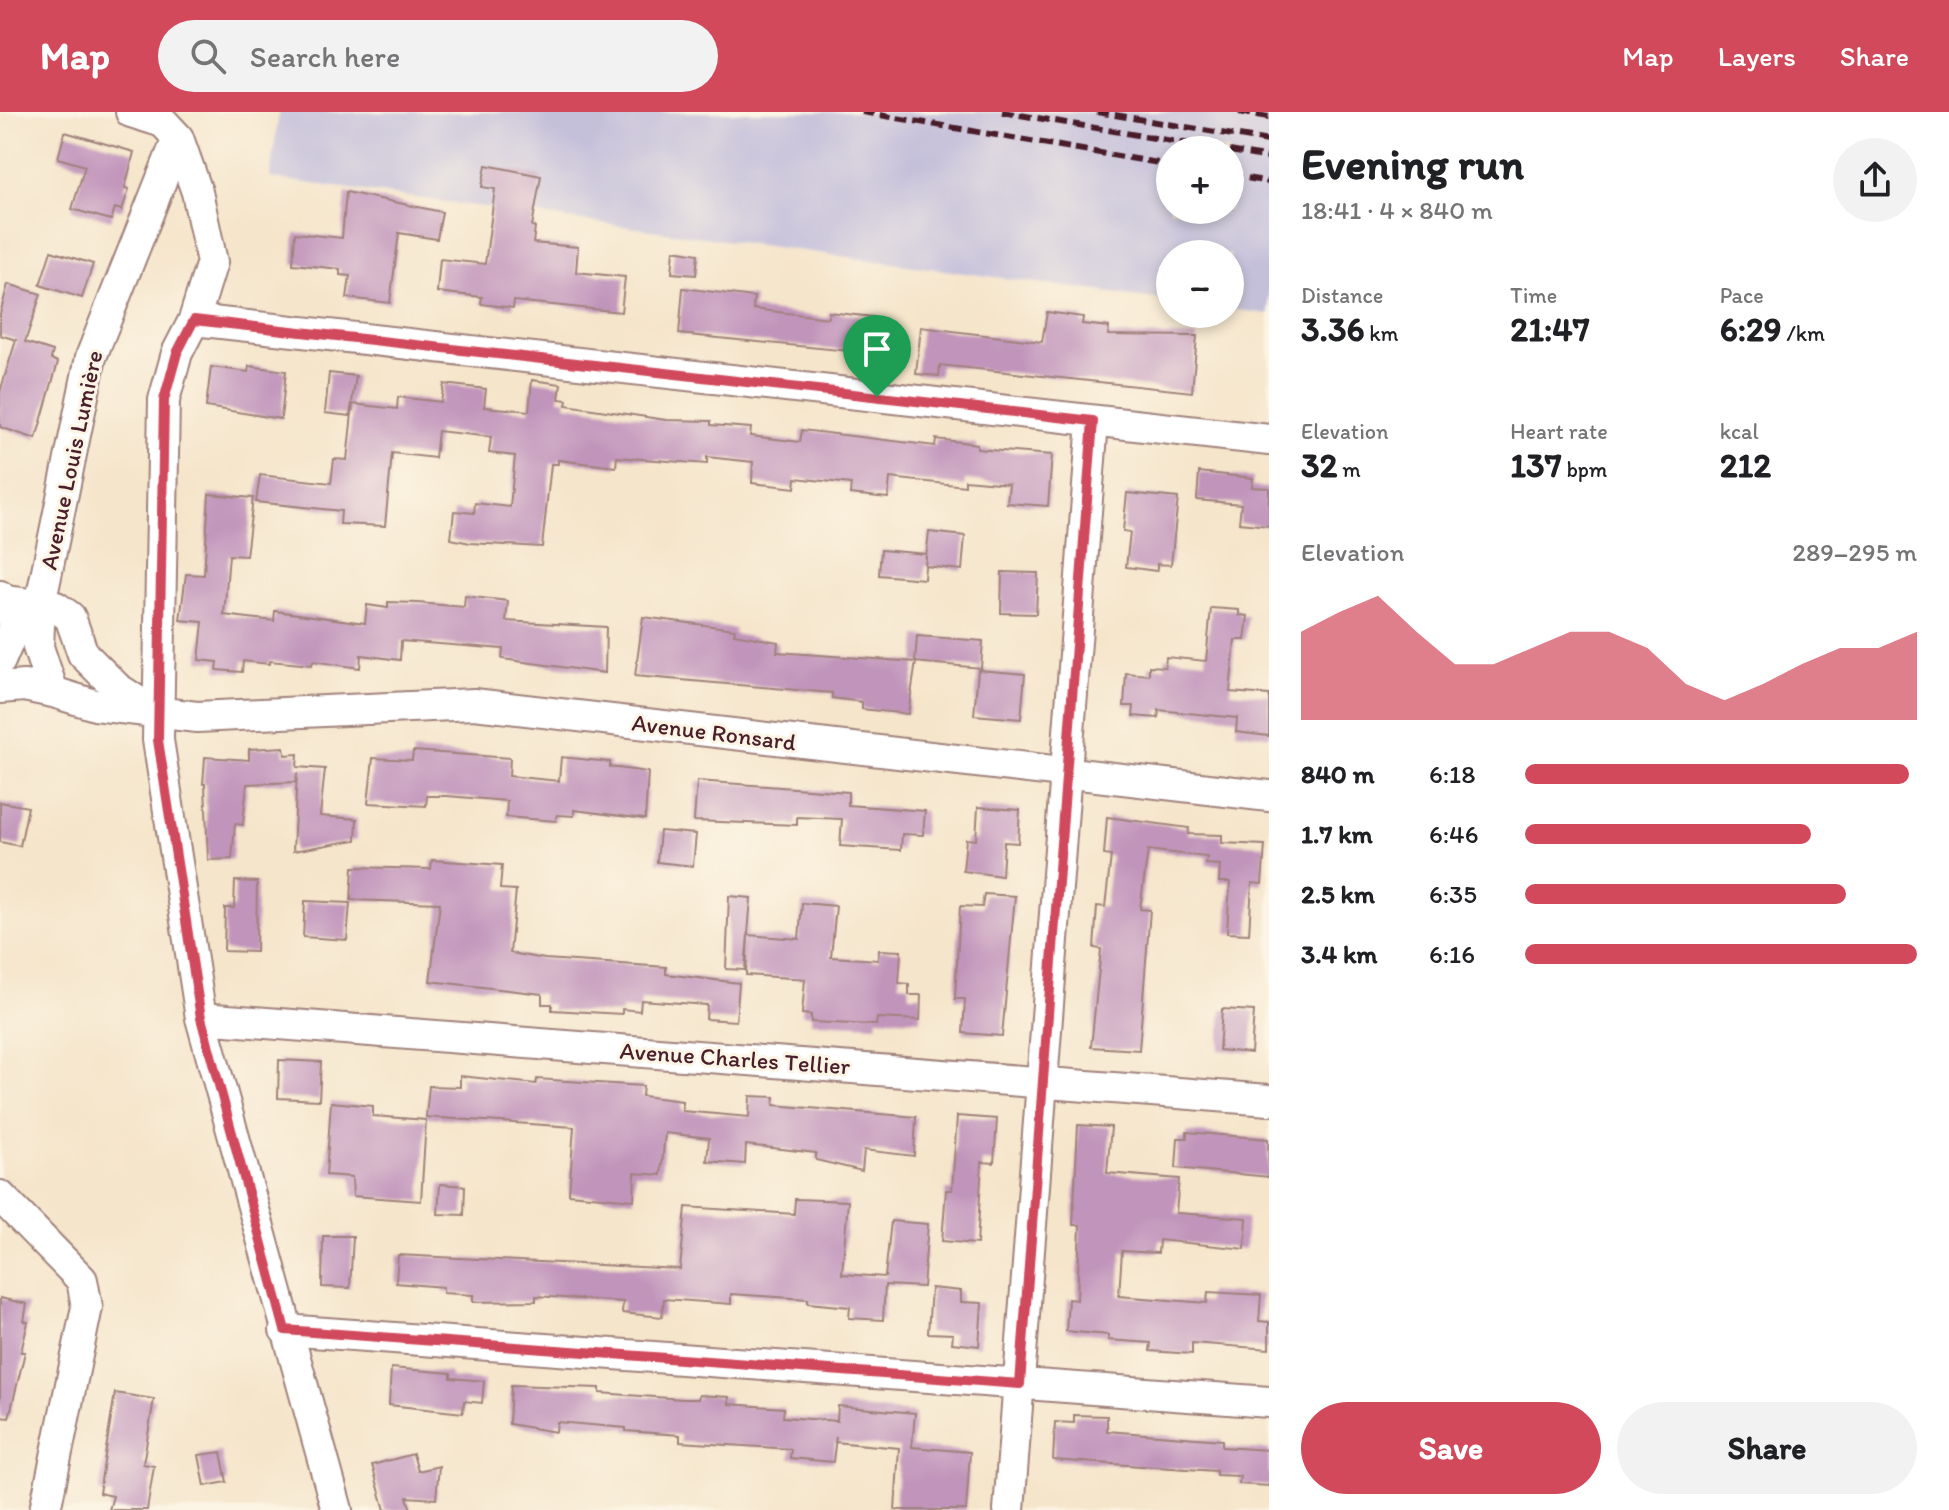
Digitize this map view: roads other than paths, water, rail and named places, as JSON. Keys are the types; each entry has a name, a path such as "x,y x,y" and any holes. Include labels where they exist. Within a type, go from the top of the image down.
{"street":[{"path":"131,112 163,122 178,138 197,192 212,262 194,320 177,353 164,400 158,740 201,1018 337,1510"},
{"name":"Avenue Louis Lumière","path":"53,692 38,647 40,605 91,357 178,138"},
{"path":"194,320 1269,440"},
{"path":"1009,1510 1093,421"},
{"path":"2,599 56,607 70,617 83,654 117,688 158,714"},
{"path":"0,661 15,624 15,614 2,599"},
{"name":"Avenue Ronsard","path":"0,688 24,686 95,705 197,717 474,704 1269,796"},
{"name":"Avenue Charles Tellier","path":"201,1018 1269,1100"},
{"path":"0,1196 82,1280 87,1307 45,1510"},
{"path":"285,1330 1269,1402"}],"railway":[{"path":"862,112 1156,163"},
{"path":"1002,112 1156,138"},
{"path":"1097,112 1269,141"},
{"path":"1239,112 1269,117"},
{"path":"1244,154 1269,158"},
{"path":"1244,178 1269,182"}]}
